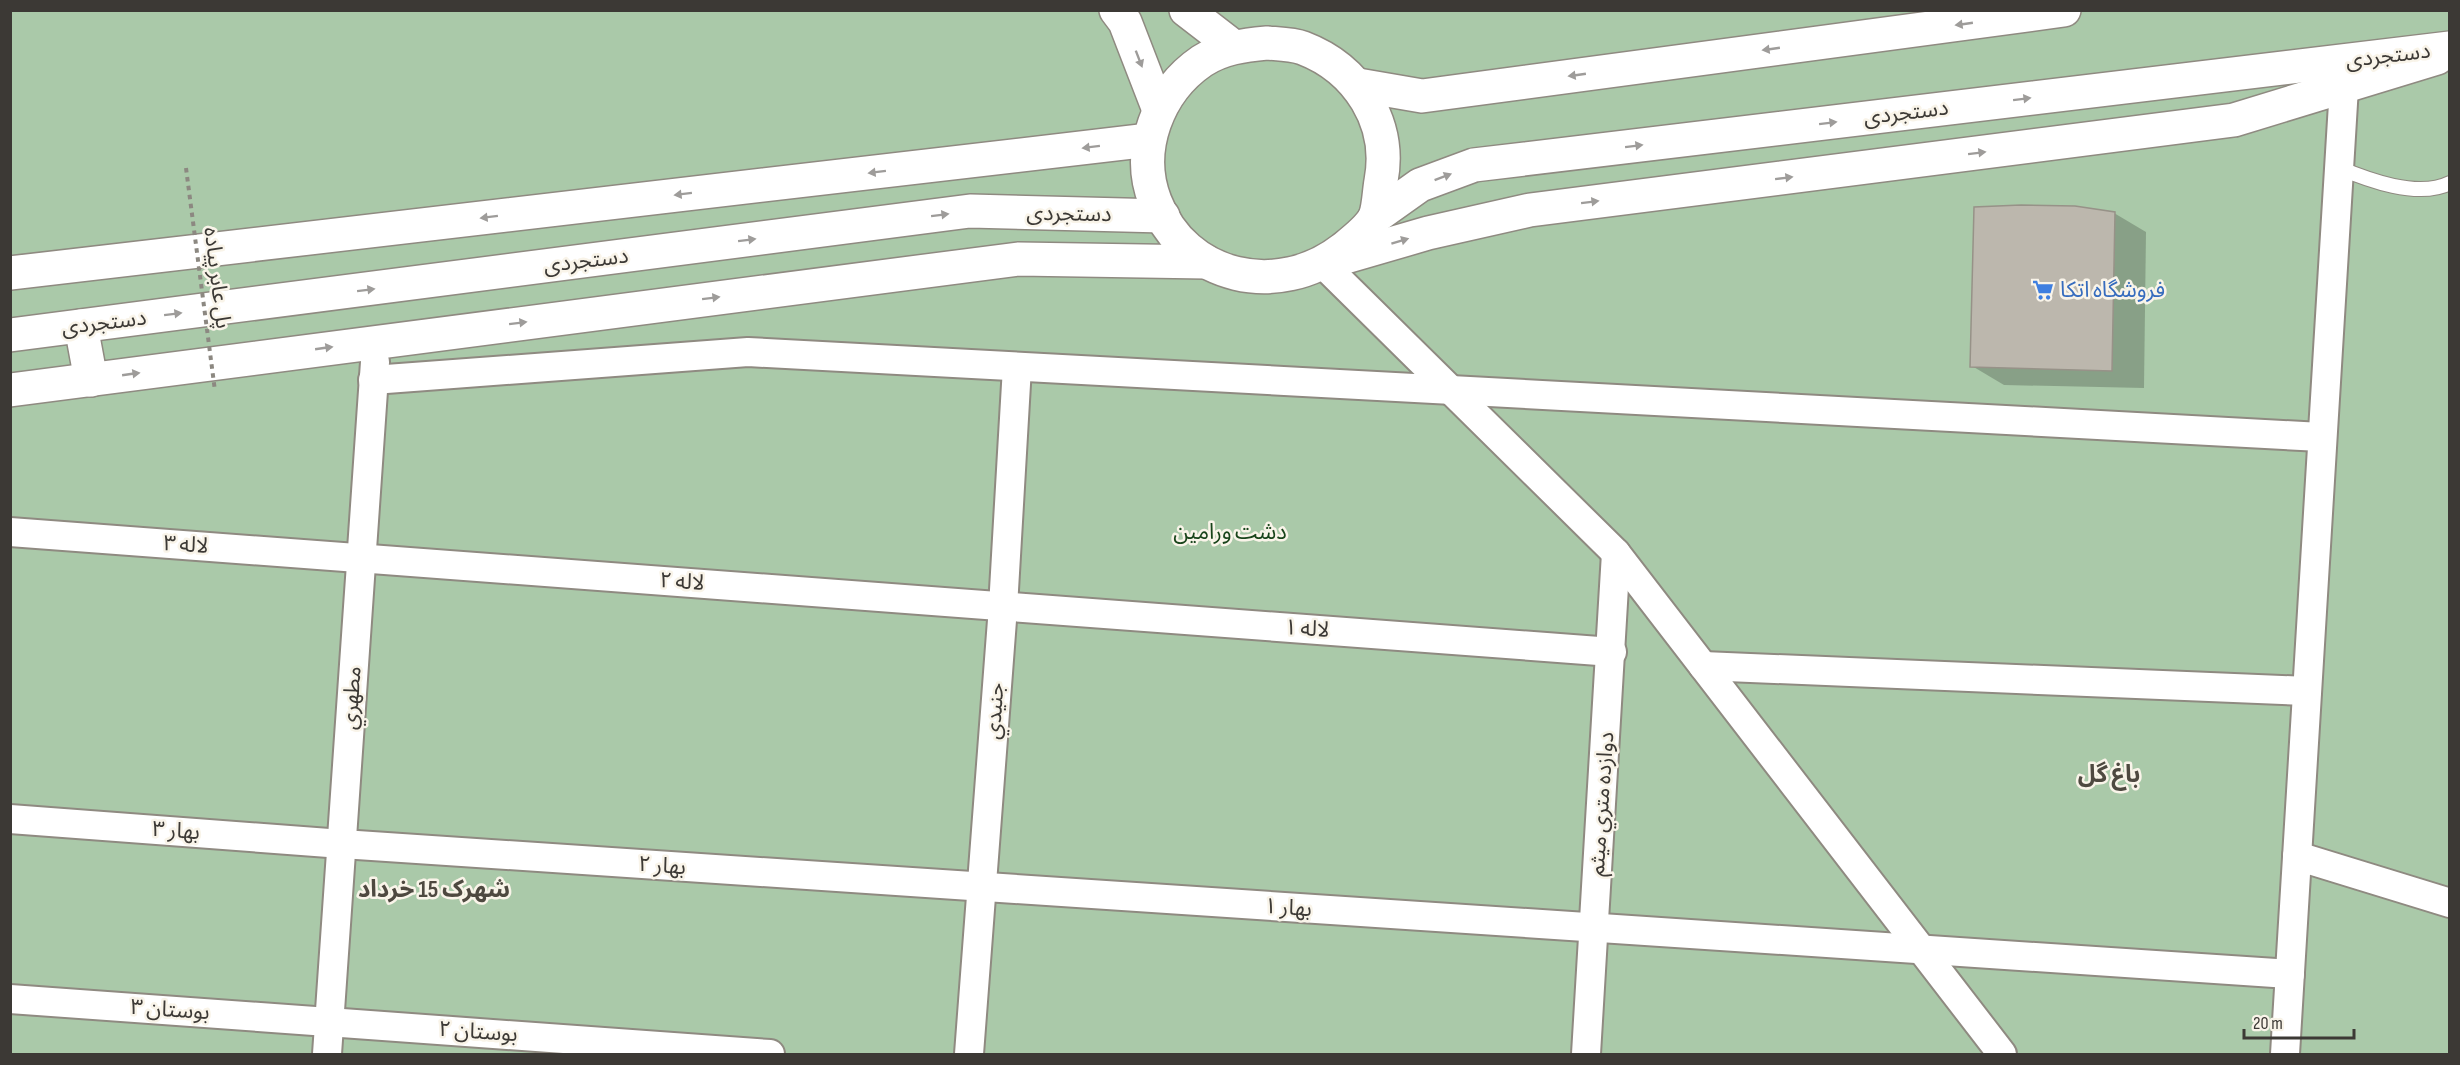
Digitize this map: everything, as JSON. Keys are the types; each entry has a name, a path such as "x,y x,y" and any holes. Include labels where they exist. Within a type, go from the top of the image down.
{"main road":[{"path":"1116,10 1125,22 1154,125"},
{"path":"1186,10 1234,47"},
{"path":"1358,85 1422,96 2064,10"},
{"path":"1375,217 1384,164 1382,136 1372,108 1358,85 1332,62 1301,48 1267,43 1234,47 1203,61 1177,82 1154,125 1148,171 1155,201 1163,216 1175,237 1206,262 1245,277 1285,277 1428,233 1530,210 2234,120 2450,54"},
{"name":"دستجردی","path":"1323,264 1355,238 1375,217 1420,185 1474,165 2450,48"},
{"path":"10,273 1154,125"},
{"name":"دستجردی","path":"10,335 970,211 1163,216"},
{"path":"10,390 1018,259 1206,262"},
{"path":"81,326 91,380"}],"street":[{"path":"2285,1054 2337,167 2344,87"},
{"path":"1323,264 1616,553 2002,1054"},
{"name":"مطهري","path":"327,1054 376,341"},
{"path":"373,380 748,352 1453,392 2321,437"},
{"name":"جنيدي","path":"969,1054 1003,606 1017,367"},
{"name":"لاله ۳","path":"10,532 361,558"},
{"name":"دوازده متري میثم","path":"1586,1054 1612,652 1616,553"},
{"name":"لاله ۲","path":"361,558 1003,606"},
{"name":"لاله ۱","path":"1003,606 1612,652"},
{"path":"1703,666 2307,691"},
{"name":"بهار ۳","path":"10,819 342,844"},
{"name":"بهار ۲","path":"342,844 982,887"},
{"path":"2297,856 2450,903"},
{"name":"بهار ۱","path":"982,887 2290,974"},
{"name":"بوستان ۳","path":"10,999 329,1021"},
{"name":"بوستان ۲","path":"329,1021 770,1054"}],"lane":[{"path":"2337,167 2375,183 2436,190 2450,183"}],"path":[{"name":"پل عابر پیاده","path":"186,168 215,391"}],"green space":[{"name":"دشت ورامین","path":"10,11 2449,11 2449,1054 11,1054"}],"building":[{"name":"فروشگاه اتکا","path":"2075,206 2115,212 2112,371 1970,367 1974,207"}],"place":[{"name":"فروشگاه اتکا","path":"2043,290"}],"district":[{"name":"باغ گل","path":"2109,774"},
{"name":"شهرک 15 خرداد","path":"434,889"}]}
